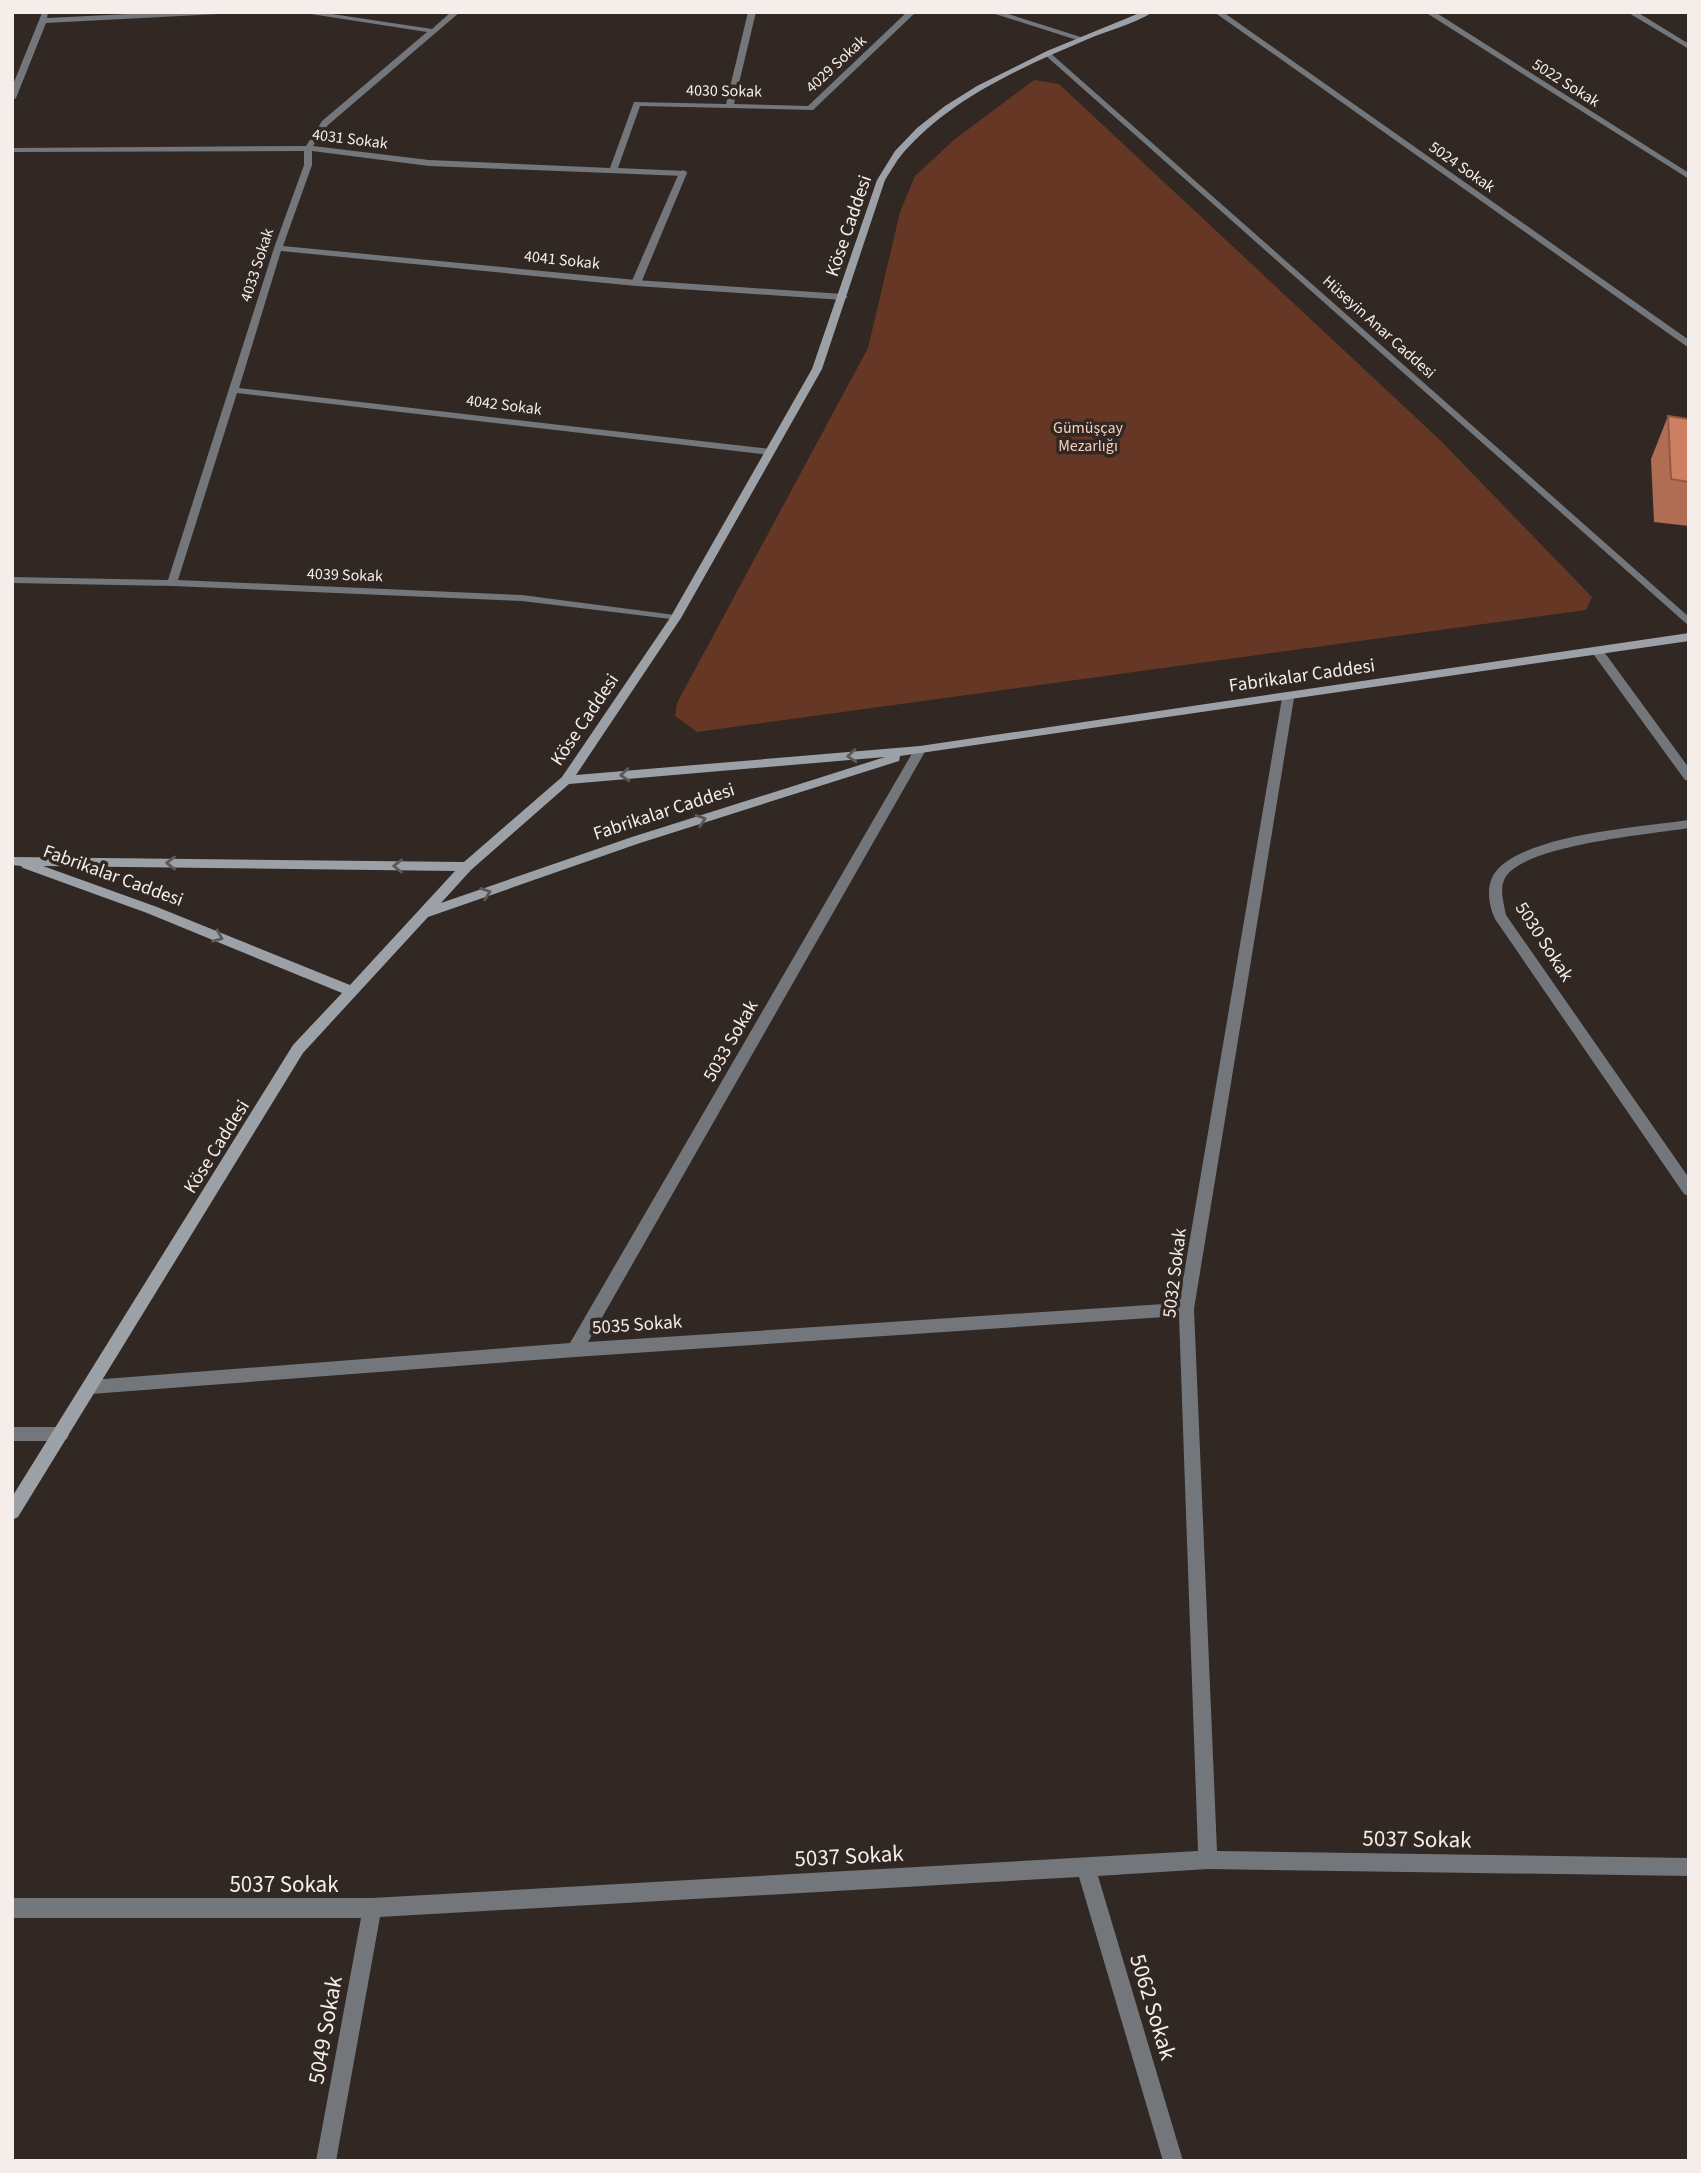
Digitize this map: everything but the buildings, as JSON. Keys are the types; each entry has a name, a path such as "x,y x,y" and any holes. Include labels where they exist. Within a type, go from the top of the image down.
{"street":[{"path":"12,98 46,12"},
{"path":"43,22 219,12"},
{"path":"302,12 433,31"},
{"name":"4033 Sokak","path":"172,583 278,248 308,164 308,148 326,123 456,12"},
{"path":"730,105 752,12"},
{"name":"4029 Sokak","path":"810,108 912,12"},
{"path":"993,12 1083,38"},
{"name":"Köse Caddesi","path":"12,1512 298,1049 467,867 566,780 675,618 817,369 881,180 898,152 920,131 964,99 1048,53 1149,12"},
{"name":"5024 Sokak","path":"1218,12 1689,345"},
{"name":"5022 Sokak","path":"1429,12 1689,177"},
{"path":"1631,12 1689,47"},
{"name":"Hüseyin Anar Caddesi","path":"1048,53 1689,623"},
{"name":"4030 Sokak","path":"613,170 637,104 810,108"},
{"name":"4031 Sokak","path":"12,150 308,148 429,163 683,173 636,283"},
{"name":"4041 Sokak","path":"278,248 636,283 843,297"},
{"name":"4042 Sokak","path":"234,390 771,452"},
{"name":"4039 Sokak","path":"12,579 522,598 675,618"},
{"name":"Fabrikalar Caddesi","path":"566,780 920,750 1689,637"},
{"path":"1598,652 1689,776"},
{"name":"5032 Sokak","path":"1208,1860 1186,1309 1288,698"},
{"name":"Fabrikalar Caddesi","path":"421,915 636,841 920,750"},
{"name":"5033 Sokak","path":"575,1350 920,750"},
{"name":"5030 Sokak","path":"1689,824 1540,849 1514,861 1500,875 1495,894 1500,916 1689,1190"},
{"name":"Fabrikalar Caddesi","path":"14,861 467,867"},
{"name":"Fabrikalar Caddesi","path":"14,861 152,910 352,991"},
{"name":"5035 Sokak","path":"91,1387 575,1350 1186,1309"},
{"path":"12,1434 61,1434"},
{"name":"5037 Sokak","path":"12,1908 372,1908 1208,1860 1689,1867"},
{"name":"5062 Sokak","path":"1086,1867 1173,2161"},
{"name":"5049 Sokak","path":"326,2161 372,1908"}],"green space":[{"name":"Gümüşçay Mezarlığı","path":"1034,80 1059,84 1440,440 1592,597 1586,610 697,732 675,716 677,703 868,348 900,212 915,176 955,139"}]}
